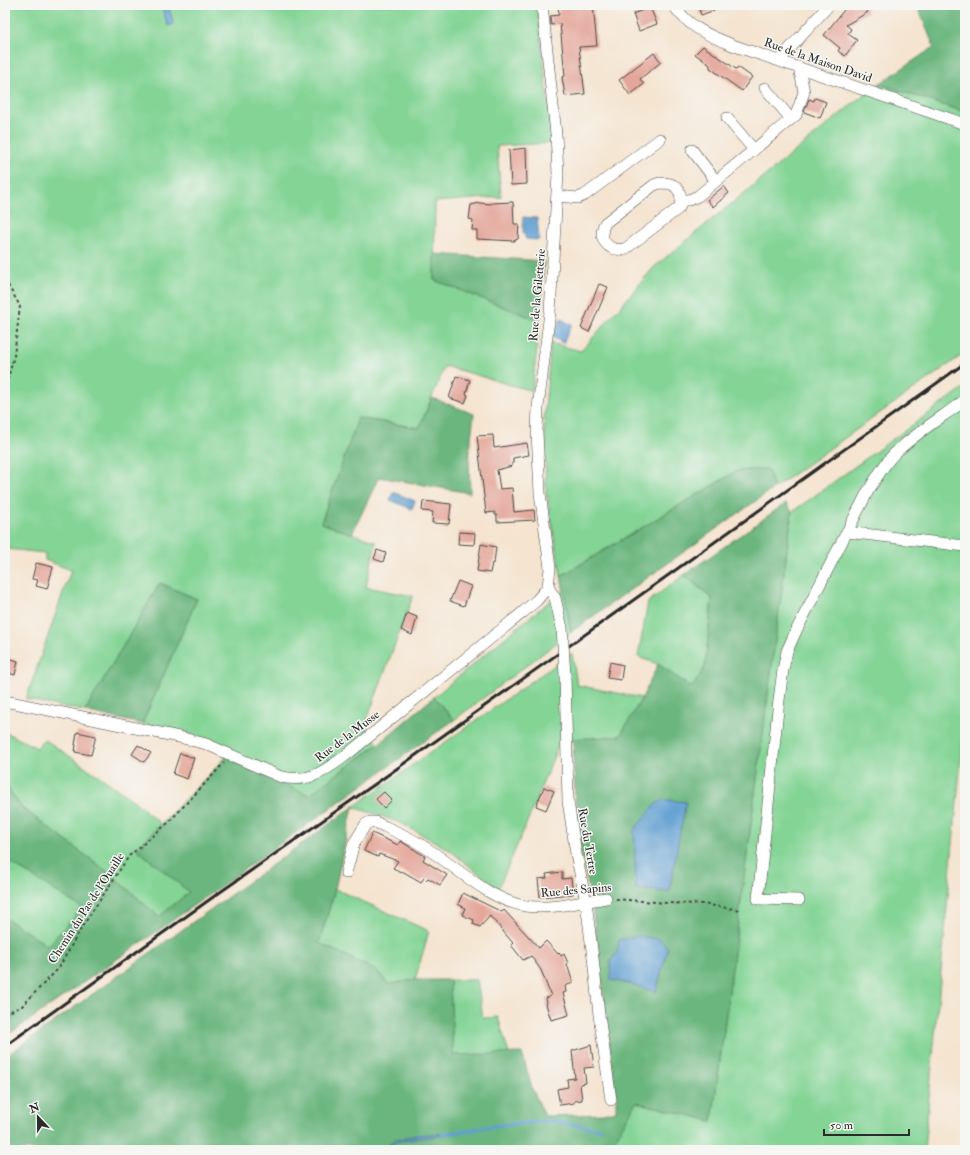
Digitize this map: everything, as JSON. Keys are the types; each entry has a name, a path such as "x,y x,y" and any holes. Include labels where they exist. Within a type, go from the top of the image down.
{"street":[{"name":"Rue de la Giletterie","path":"542,5 556,134 558,174 558,196 550,312 538,407 537,432 540,493 550,568 548,587"},
{"name":"Rue de la Maison David","path":"673,5 686,21 708,35 735,46 965,124"},
{"path":"781,61 784,55 830,5"},
{"path":"681,200 689,200 698,196 796,115 804,92 799,67"},
{"path":"765,88 790,119"},
{"path":"727,118 754,150"},
{"path":"558,196 578,198 585,195 660,139"},
{"path":"692,150 716,181"},
{"path":"660,183 673,185 678,191 681,200 682,203 679,208 625,249 618,250 605,243 602,228 605,223 654,185 660,183"},
{"path":"799,900 758,899 783,670 787,651 868,491 892,456 908,441 965,400"},
{"path":"847,532 965,546"},
{"name":"Rue du Tertre","path":"548,587 555,598 562,628 566,675 568,801 576,854 586,902 611,1100"},
{"name":"Rue de la Musse","path":"5,701 206,744 230,756 281,777 293,780 305,779 315,776 345,756 522,613 537,600 548,587"},
{"name":"Rue des Sapins","path":"346,873 354,843 366,824 375,822 424,846 446,860 489,892 507,901 526,906 541,907 586,902 606,898"}],"path":[{"path":"5,280 20,306 14,356 5,389"},
{"name":"Chemin du Pas de l'Ouaille","path":"5,1014 22,1006 58,969 82,927 129,856 168,823 230,756"},
{"name":"Rue des Sapins","path":"606,898 702,904 740,910"}],"green space":[{"path":"5,5 537,5 553,143 497,146 501,197 435,202 434,280 540,321 532,391 445,366 419,428 359,418 321,522 376,542 366,587 413,596 365,725 378,744 309,795 225,758 230,748 187,733 142,724 197,599 160,583 85,711 26,699 71,570 45,560 45,553 7,549 7,569 5,577"},
{"path":"917,5 965,5 965,112 879,84 934,47"},
{"path":"879,84 965,112 965,353 774,488 768,469 737,471 561,576 546,491 544,419 551,343 581,351 653,268 861,97"},
{"path":"434,254 544,261 540,321 434,280"},
{"path":"965,387 965,717 924,1150 610,1150 636,1102 712,1121 792,512"},
{"path":"432,398 474,414 469,455 470,493 379,477 352,534 321,523 358,418 419,428"},
{"path":"768,469 774,488 571,632 561,576 737,471"},
{"path":"786,503 792,512 712,1121 636,1102 610,1150 5,1150 5,1057 353,807 335,889 319,943 377,971 388,984 415,980 450,980 453,1055 522,1053 532,1088 545,1116 603,1114 616,1111 616,1096 592,904 581,852 575,795 573,739 620,736 642,698 658,664 692,688 705,667 712,598 684,575","holes":["670,800 685,803 669,892 636,889 634,830 656,804","617,952 630,984 611,980 610,962"]},
{"path":"684,575 712,598 705,667 692,688 658,664 638,657 648,602"},
{"path":"160,583 197,599 142,724 85,711"},
{"path":"564,590 571,632 454,720 434,697"},
{"path":"572,653 577,685 642,698 620,736 560,741 498,889 448,849 399,822 353,807"},
{"path":"434,697 454,720 162,928 5,1037 5,918 48,946 82,908 5,859 5,784 22,808 112,875 159,917 189,892 137,849 225,758 309,795 378,744"},
{"path":"5,732 37,748 44,739 134,801 161,824 137,849 189,892 159,917 112,875 22,808 5,784"},
{"path":"5,859 82,908 48,946 5,918"},
{"path":"335,889 429,931 415,980 388,984 377,971 319,943"},
{"path":"450,980 477,980 483,1018 498,1017 509,1054 453,1055"}],"water":[{"path":"161,5 168,5 174,24 168,26"},
{"path":"523,217 537,218 539,240 526,239 523,232"},
{"path":"561,319 572,325 563,343 552,337"},
{"path":"393,492 415,501 412,509 390,500"},
{"path":"663,800 686,802 669,892 636,889 634,830 656,804"},
{"path":"638,936 660,939 668,948 656,992 611,980 610,962 617,952 619,940"},
{"path":"446,1133 446,1135 398,1141 390,1145 385,1150 380,1150 396,1139 419,1135"}],"building":[{"path":"593,5 597,46 579,47 585,94 565,96 562,77 565,76 560,24 551,25 550,16 559,15 558,6"},
{"path":"698,5 726,5 726,6 701,15"},
{"path":"848,5 864,5 868,12 846,25 851,29 848,34 857,40 845,56 838,51 840,48 824,35"},
{"path":"650,7 657,24 639,31 633,14"},
{"path":"703,46 736,69 738,67 752,77 742,91 710,68 710,65 695,54"},
{"path":"654,53 661,62 640,79 644,84 630,95 619,80"},
{"path":"815,98 826,102 820,118 804,112 809,99 814,101"},
{"path":"526,148 527,184 511,185 509,150"},
{"path":"724,186 729,193 713,207 707,200"},
{"path":"513,202 514,224 519,224 518,239 515,241 477,239 477,230 472,230 473,220 469,219 471,205 480,203 491,204"},
{"path":"599,284 608,287 589,332 581,328"},
{"path":"456,376 470,380 466,394 468,395 465,403 449,398"},
{"path":"493,435 494,448 527,443 529,455 513,458 512,466 497,470 500,489 512,488 514,512 534,510 535,520 497,522 497,515 495,515 495,512 486,513 477,436"},
{"path":"423,501 451,504 449,524 432,523 433,512 422,511"},
{"path":"459,532 475,533 474,545 458,544"},
{"path":"481,544 496,547 494,563 492,563 490,573 477,571"},
{"path":"377,550 386,553 383,562 374,559"},
{"path":"36,563 53,567 47,589 36,586 38,580 32,579"},
{"path":"458,581 471,586 464,606 450,601"},
{"path":"407,613 417,617 412,635 401,630"},
{"path":"5,657 18,661 15,675 5,672"},
{"path":"610,662 623,665 621,680 607,678"},
{"path":"77,732 96,736 91,755 75,752"},
{"path":"138,745 151,753 144,762 132,754"},
{"path":"180,753 194,758 187,779 173,774"},
{"path":"544,787 554,791 546,810 536,806"},
{"path":"384,792 392,800 384,808 376,799"},
{"path":"372,833 398,845 400,841 425,856 423,860 447,875 440,885 428,878 426,880 424,878 421,882 402,871 401,872 393,868 398,861 379,854 378,857 364,851"},
{"path":"562,872 562,879 571,878 573,894 540,897 538,879 547,878 546,874"},
{"path":"463,893 502,912 504,910 539,948 546,941 558,954 559,953 561,956 564,954 573,983 565,986 566,992 563,993 569,1015 551,1020 546,1004 546,998 551,996 541,970 531,956 523,960 511,945 513,943 490,916 480,927 473,924 474,920 462,915 465,908 458,904"},
{"path":"591,1045 594,1067 584,1068 586,1083 580,1084 582,1100 560,1105 557,1089 568,1087 567,1079 575,1078 572,1051"}],"waterway":[{"path":"442,1134 491,1126 549,1121 601,1129"}],"railway":[{"path":"5,1046 965,363"}]}
